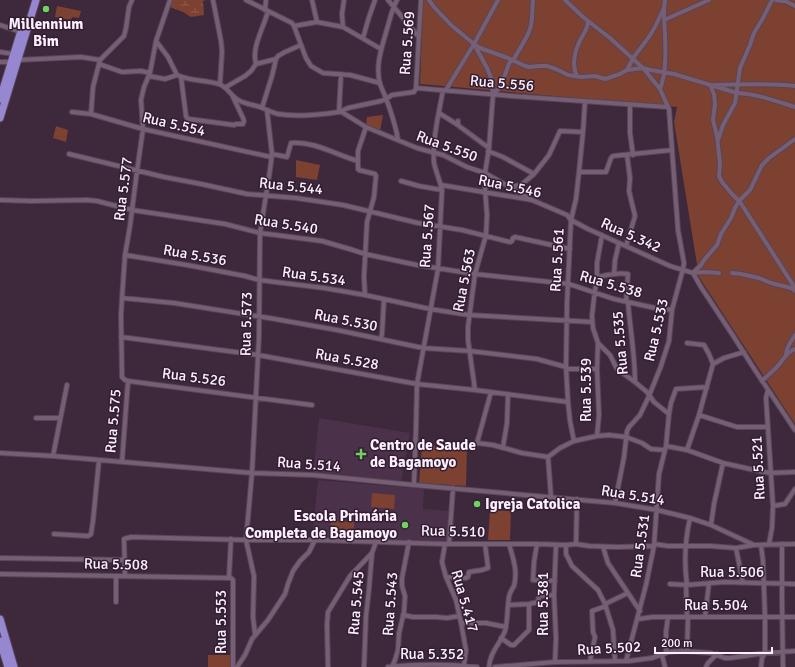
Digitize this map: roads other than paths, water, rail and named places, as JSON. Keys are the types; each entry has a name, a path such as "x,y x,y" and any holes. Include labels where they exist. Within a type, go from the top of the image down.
{"highway":[{"path":"0,118 21,32 31,0"},
{"path":"0,99 36,0"},
{"path":"0,620 14,667"},
{"path":"0,641 8,667"}],"street":[{"path":"91,114 94,86 99,62 124,36 129,7 132,0"},
{"name":"Rua 5.577","path":"128,381 122,377 122,298 125,255 143,129 141,100 144,87 150,74 156,41 170,0"},
{"path":"213,0 222,52 220,84"},
{"path":"246,0 292,23 306,58 311,66 323,73 360,77 380,83"},
{"path":"256,64 255,52 265,21 267,10 266,0"},
{"path":"312,0 317,22"},
{"path":"343,27 342,14 344,0"},
{"path":"363,38 375,0"},
{"path":"388,0 419,37"},
{"path":"398,0 394,6 379,60 380,83 393,117 398,140"},
{"name":"Rua 5.569","path":"416,88 421,0"},
{"path":"429,0 451,25 474,44 480,48 529,67 547,66 568,75 581,77 595,76 605,79 627,70 643,68 674,74 737,93 761,96 795,107"},
{"path":"445,90 474,44 498,0"},
{"path":"493,95 500,87 504,79 508,65 524,43 532,19 533,0"},
{"name":"Rua 5.533","path":"565,0 643,68 660,88 668,107 678,230 684,258 683,269 672,310 669,342 649,396 640,415 628,429 626,436"},
{"path":"660,88 662,84 665,60 665,0"},
{"path":"664,20 708,2 709,0"},
{"path":"717,142 723,125 735,103 740,68 754,33 772,0"},
{"path":"776,0 781,2 785,1 795,6"},
{"path":"627,70 633,58 655,27 664,8"},
{"path":"577,76 574,72 574,59 578,45 588,27 588,21"},
{"path":"294,26 317,22 343,27 381,49"},
{"path":"0,25 21,32"},
{"path":"0,62 14,59 80,57 99,62 122,72 141,72 165,79 177,75 168,57 156,41"},
{"name":"Rua 5.563","path":"474,44 492,80 493,95 485,192 487,216 486,235 475,274 468,327 475,390"},
{"path":"262,108 276,59 282,53 301,45"},
{"path":"0,52 14,59"},
{"path":"226,87 245,76 256,64 276,59"},
{"path":"340,111 341,74"},
{"name":"Rua 5.556","path":"177,75 220,84 226,87 233,96 240,101 276,114 313,115 340,111 370,104 386,99 392,95 414,92 416,88 668,107"},
{"path":"181,77 186,116 189,120 234,125 243,124 243,118 233,96"},
{"path":"710,85 738,84 795,86"},
{"path":"710,85 714,94 715,104 713,120 717,136 720,164 719,176 722,182 739,201 795,288"},
{"name":"Rua 5.567","path":"414,485 417,384 438,269 442,190 434,163 434,153 439,113 445,90"},
{"name":"Rua 5.561","path":"574,441 570,421 566,368 568,284 571,220 576,199 585,101"},
{"path":"630,105 630,132 633,155"},
{"name":"Rua 5.573","path":"255,634 252,617 254,576 246,540 252,473 259,336 260,233 272,156 267,110"},
{"name":"Rua 5.550","path":"340,111 366,127 416,148 443,155 467,167 487,174 532,200"},
{"name":"Rua 5.554","path":"72,112 91,114 143,129 272,156 287,157 290,143 301,143 323,148 358,161"},
{"path":"439,113 458,123 488,149 534,174"},
{"path":"365,295 367,222 374,196 376,175 358,169 358,151 366,127"},
{"path":"510,188 521,185 534,174 549,155 560,131 583,132"},
{"path":"693,273 717,245 721,234 731,218 735,208 739,201 750,190 762,165 795,139"},
{"path":"579,172 606,172 612,157 672,150"},
{"name":"Rua 5.544","path":"69,154 137,171 247,194 343,205 418,223 486,235 511,242 515,237 570,249"},
{"path":"626,246 636,216 630,196 630,178 627,155"},
{"path":"400,181 442,190"},
{"name":"Rua 5.546","path":"441,185 532,200 567,215 571,220"},
{"name":"Rua 5.540","path":"0,200 87,200 132,210 225,224 260,233 322,241 365,254 438,269 568,284"},
{"name":"Rua 5.342","path":"571,220 670,266 693,273"},
{"path":"602,235 597,263 592,322 598,343 610,355 617,369 647,392 649,396 669,414"},
{"path":"597,277 614,274 616,253 619,243"},
{"name":"Rua 5.536","path":"125,255 245,276 259,280"},
{"path":"693,273 719,273"},
{"path":"693,273 795,430"},
{"path":"732,273 759,278 791,288 795,291"},
{"name":"Rua 5.535","path":"614,274 628,274 627,302 634,353 635,382"},
{"name":"Rua 5.534","path":"259,280 324,288 430,309 469,315 567,321"},
{"name":"Rua 5.538","path":"568,284 614,299 672,310"},
{"name":"Rua 5.530","path":"122,298 174,303 259,317 337,330 423,348 470,351 537,359 566,368 597,369"},
{"path":"381,339 384,299"},
{"path":"567,321 592,322"},
{"path":"786,355 786,350 795,336"},
{"name":"Rua 5.528","path":"121,337 258,355 417,384 568,402"},
{"name":"Rua 5.539","path":"597,436 599,415 597,369 598,343"},
{"path":"687,343 704,346 713,364 699,415 687,450"},
{"path":"762,381 791,350 795,349"},
{"path":"713,364 724,358 744,352"},
{"name":"Rua 5.526","path":"128,381 312,405"},
{"name":"Rua 5.575","path":"122,462 128,381"},
{"path":"53,456 66,385"},
{"name":"Rua 5.531","path":"627,667 627,661 640,611 654,545 657,487 665,448 671,403 676,389 707,387"},
{"name":"Rua 5.521","path":"768,390 766,396 773,506 772,528 769,544"},
{"path":"491,392 477,443 548,457 560,448 574,441 609,434 626,436 651,449 665,448 687,450 723,463 770,473 795,472"},
{"path":"503,447 507,423 508,394"},
{"path":"699,415 737,427 768,427"},
{"path":"36,418 60,418"},
{"path":"615,502 623,464 626,436"},
{"name":"Rua 5.514","path":"0,453 53,456 252,473 313,475 615,502 690,518 711,525 754,545"},
{"path":"548,457 551,497"},
{"path":"54,534 88,536 91,534 99,460"},
{"path":"711,525 723,463"},
{"name":"Rua 5.417","path":"453,488 447,544 442,562 446,577 456,600 466,650 466,666"},
{"path":"773,506 785,504 795,489"},
{"path":"576,544 577,499"},
{"path":"687,651 688,617 686,546 690,518"},
{"name":"Rua 5.510","path":"125,560 124,539 131,537 447,544 576,544 618,547 654,545 736,548 754,545 795,544"},
{"name":"Rua 5.553","path":"232,539 230,577 233,580 233,667"},
{"path":"238,667 255,634 268,620 285,594 293,571 309,552 315,540"},
{"name":"Rua 5.545","path":"364,667 365,625 372,553 376,542"},
{"name":"Rua 5.543","path":"392,667 398,650 399,632 405,604 402,578 409,542"},
{"path":"446,577 466,578 468,577 469,572 488,568 485,544"},
{"path":"489,667 492,653 506,626 510,591 513,588 516,570 509,544"},
{"path":"537,544 533,580 555,581"},
{"path":"782,544 783,667"},
{"name":"Rua 5.381","path":"555,662 556,638 554,595 556,545"},
{"path":"566,545 566,554 572,566 598,590 605,605 613,630 616,661"},
{"path":"760,545 763,561 765,617 765,653 762,658 761,667"},
{"path":"603,546 608,563 640,611"},
{"path":"736,548 743,583"},
{"path":"328,667 328,612 350,576 372,553"},
{"path":"0,558 125,560 125,576"},
{"name":"Rua 5.508","path":"0,574 230,577"},
{"path":"116,576 116,602"},
{"name":"Rua 5.506","path":"670,584 687,585 724,582 795,584"},
{"path":"705,617 709,583"},
{"path":"590,661 595,637 593,632 592,611 628,593"},
{"path":"508,605 529,604 538,602 539,596 554,595"},
{"path":"501,638 511,645 514,645 528,631 529,604"},
{"path":"403,615 413,617 447,618 459,616"},
{"name":"Rua 5.504","path":"638,618 730,616 795,617"},
{"path":"665,667 664,654 668,618"},
{"path":"461,623 486,623 506,626"},
{"name":"Rua 5.502","path":"495,667 548,665 555,662 627,661 652,658 676,651 706,652 717,654 725,658 730,658 765,653 795,651"},
{"path":"706,667 717,654"},
{"path":"561,662 561,667"},
{"name":"Rua 5.352","path":"388,667 477,667"}],"place":[{"name":"Millennium Bim","path":"46,9"},
{"name":"Centro de Saude de Bagamoyo","path":"361,454"},
{"name":"Igreja Catolica","path":"477,504"},
{"name":"Escola Primária Completa de Bagamoyo","path":"405,525"}]}
